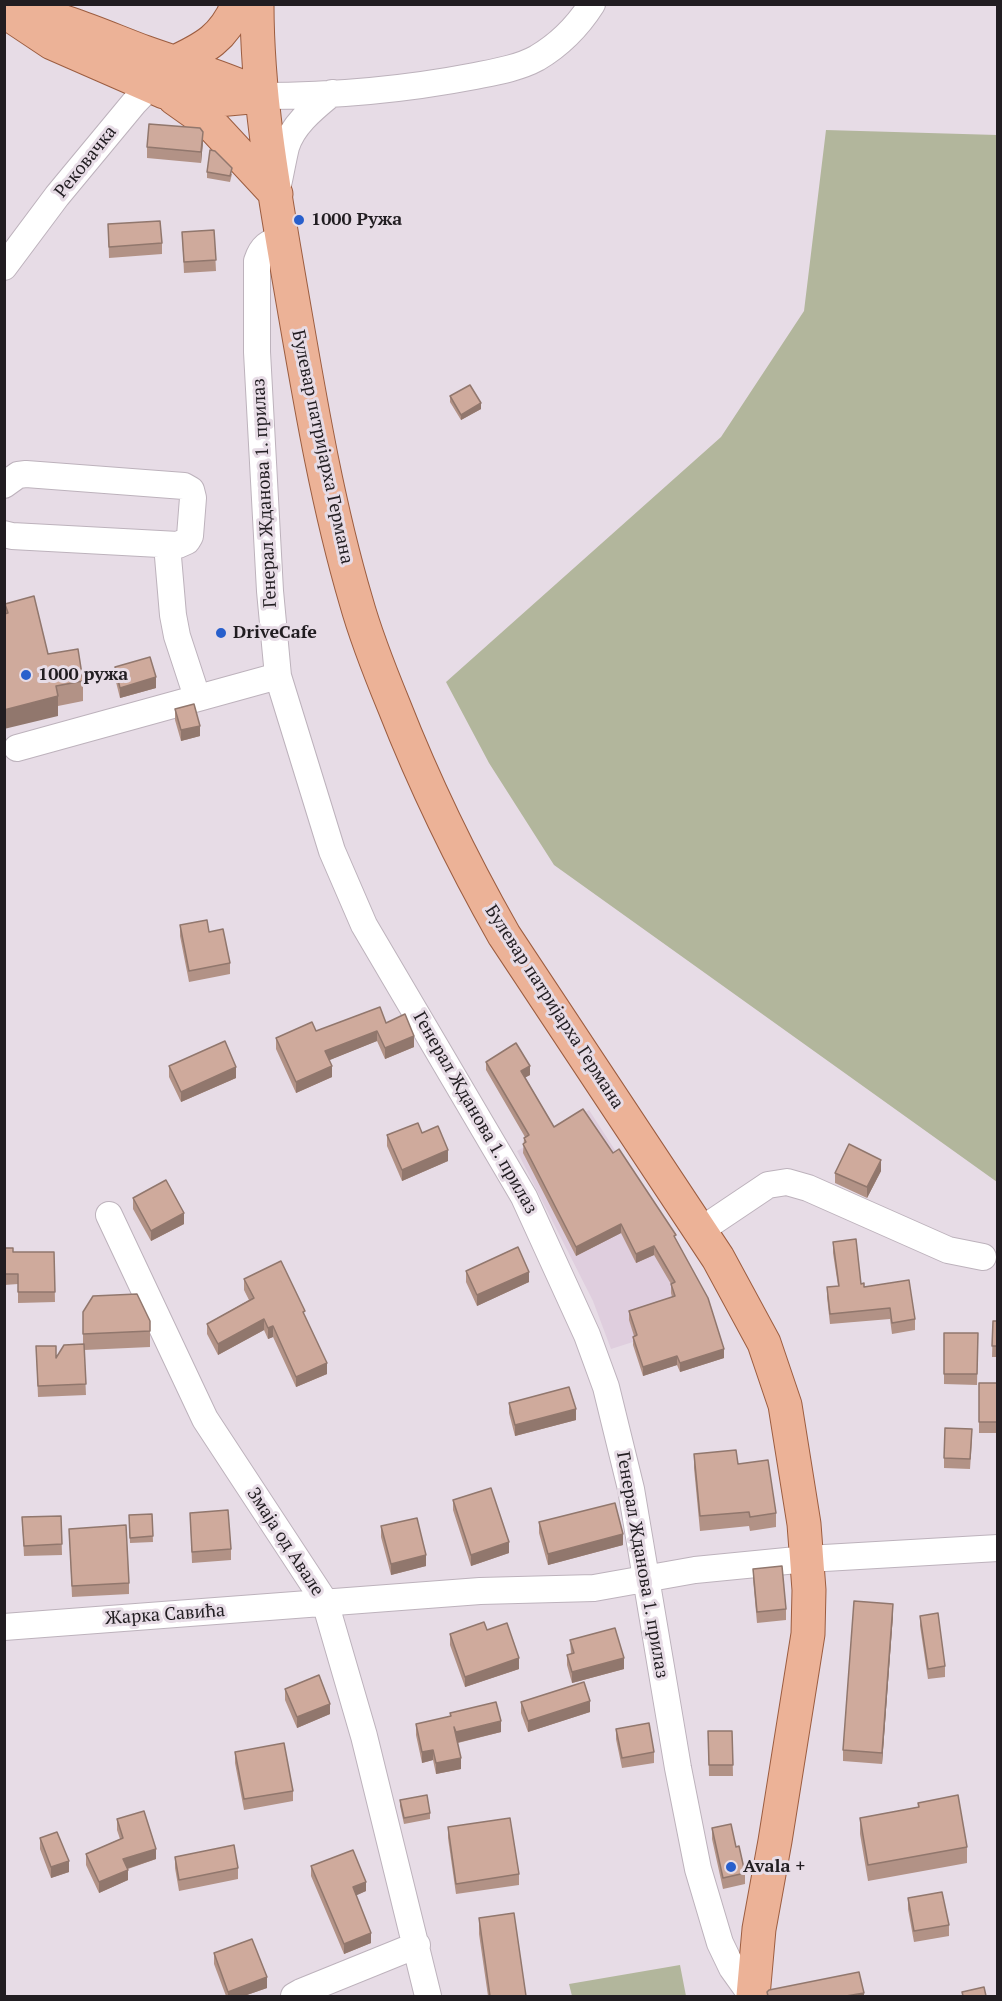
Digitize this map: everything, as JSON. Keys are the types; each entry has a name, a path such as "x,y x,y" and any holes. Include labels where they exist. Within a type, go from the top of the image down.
{"main road":[{"path":"162,81 218,37 231,21 238,4"},
{"name":"Булевар патријарха Германа","path":"258,4 261,96 282,238 323,471 367,637 412,752 458,850 504,935 701,1230 764,1343 785,1405 801,1500 807,1559 808,1634 759,1929 752,1996"},
{"path":"4,10 52,43 162,81 222,78 261,96"},
{"path":"162,81 212,125 276,194"}],"street":[{"path":"261,96 332,93 443,82 499,71 535,59 556,45 573,29 592,4"},
{"name":"Рековачка","path":"4,267 57,196 162,81"},
{"path":"276,194 286,147 293,133 311,111 332,93"},
{"name":"Генерал Жданова 1. прилаз","path":"282,238 267,243 260,252 257,284 257,352 270,591 278,676 332,851 364,925 524,1197 587,1335 606,1387 629,1479 666,1702 698,1869 720,1943 732,1968 752,1996"},
{"path":"4,485 18,475 26,474 186,487 191,490 193,498 190,536 183,543 167,545 4,534"},
{"path":"167,545 177,636 196,697"},
{"path":"16,748 278,676"},
{"path":"701,1230 768,1185 787,1182 808,1188 948,1250 983,1257"},
{"name":"Змаја од Авале","path":"109,1215 205,1419 325,1602 364,1736 428,1996"},
{"name":"Жарка Савића","path":"4,1627 480,1591 594,1588 695,1570 807,1559 998,1548"},
{"path":"294,1996 417,1945"}],"shaded area":[{"path":"589,1110 679,1249 714,1316 611,1349 593,1301 517,1151"}],"green space":[{"path":"826,130 997,135 997,1182 554,865 489,763 446,682 721,437 804,311"},
{"path":"680,1965 686,1996 572,1996 569,1984"}],"building":[{"path":"149,124 200,128 203,132 201,152 147,147"},
{"path":"210,150 215,151 232,168 230,176 207,172"},
{"path":"160,221 162,243 109,247 108,224"},
{"path":"214,230 216,260 184,262 182,232"},
{"path":"470,385 481,403 461,415 450,396"},
{"name":"1000 ружа","path":"34,596 48,654 78,649 83,681 56,686 58,696 4,710 4,614 8,613 5,604"},
{"path":"150,657 156,677 120,688 115,667"},
{"path":"194,704 200,726 181,730 175,709"},
{"path":"207,920 209,932 223,929 230,963 189,971 180,925"},
{"path":"380,1007 386,1023 405,1014 414,1036 385,1048 377,1031 325,1051 332,1066 296,1082 276,1038 312,1022 316,1031"},
{"path":"225,1041 236,1067 181,1092 169,1066"},
{"path":"516,1043 530,1066 521,1071 554,1127 583,1109 613,1153 619,1149 676,1235 674,1236 708,1298 724,1349 680,1363 677,1356 643,1367 633,1337 637,1335 629,1311 675,1296 671,1284 675,1282 654,1246 636,1254 621,1224 576,1247 523,1144 526,1142 524,1138 529,1135 486,1062"},
{"path":"418,1123 422,1133 438,1126 448,1150 402,1170 387,1135"},
{"path":"849,1144 881,1160 867,1187 835,1173"},
{"path":"166,1180 184,1213 151,1231 133,1198"},
{"path":"856,1239 861,1284 864,1283 864,1287 909,1280 915,1319 892,1323 890,1308 830,1314 827,1287 839,1286 833,1242"},
{"path":"518,1247 529,1272 477,1295 466,1271"},
{"path":"4,1248 13,1248 13,1252 54,1252 55,1292 18,1292 18,1274 4,1274"},
{"path":"281,1261 327,1363 296,1377 273,1326 268,1328 264,1319 218,1344 207,1324 254,1298 244,1279"},
{"path":"137,1294 150,1321 150,1331 83,1334 83,1312 93,1296"},
{"path":"993,1321 998,1321 998,1346 992,1346"},
{"path":"944,1333 978,1333 977,1374 944,1374"},
{"path":"84,1344 86,1384 38,1386 36,1346 56,1346 56,1358 64,1345"},
{"path":"979,1383 998,1383 998,1422 979,1422"},
{"path":"569,1387 576,1409 515,1425 509,1403"},
{"path":"945,1428 972,1429 970,1459 944,1458"},
{"path":"736,1450 738,1464 768,1460 776,1513 750,1517 749,1512 700,1516 694,1454"},
{"path":"491,1488 509,1542 471,1555 453,1500"},
{"path":"615,1503 623,1534 548,1554 539,1522"},
{"path":"228,1510 231,1549 192,1552 190,1513"},
{"path":"152,1514 153,1536 130,1538 129,1515"},
{"path":"61,1516 62,1544 24,1546 22,1517"},
{"path":"417,1518 426,1555 391,1564 381,1526"},
{"path":"126,1525 129,1583 72,1586 69,1529"},
{"path":"782,1566 786,1609 757,1612 753,1569"},
{"path":"854,1601 893,1604 882,1753 843,1750"},
{"path":"938,1613 945,1666 928,1669 920,1616"},
{"path":"484,1622 487,1630 507,1623 519,1658 465,1677 450,1634"},
{"path":"615,1628 624,1658 572,1672 567,1655 574,1653 570,1640"},
{"path":"319,1675 330,1704 297,1717 285,1689"},
{"path":"584,1682 590,1701 528,1721 521,1702"},
{"path":"496,1702 501,1721 456,1732 454,1727 461,1758 436,1763 433,1750 422,1752 416,1724"},
{"path":"649,1723 654,1752 622,1758 616,1729"},
{"path":"708,1731 732,1731 733,1765 709,1765"},
{"path":"284,1743 293,1791 244,1799 235,1752"},
{"path":"427,1795 430,1813 404,1818 400,1800"},
{"path":"958,1795 967,1847 868,1865 860,1818 919,1807 918,1803"},
{"path":"144,1811 156,1849 123,1859 128,1870 99,1882 86,1854 123,1838 117,1819"},
{"path":"510,1818 519,1874 456,1884 448,1827"},
{"path":"731,1824 745,1873 723,1878 712,1828"},
{"path":"57,1832 69,1861 51,1867 40,1838"},
{"path":"234,1845 238,1868 179,1880 175,1857"},
{"path":"353,1850 366,1882 353,1887 371,1933 344,1944 311,1866"},
{"path":"942,1892 949,1925 914,1931 908,1898"},
{"path":"514,1913 526,1996 490,1996 479,1918"},
{"path":"252,1939 267,1977 228,1992 214,1953"},
{"path":"859,1972 864,1993 846,1996 768,1996 767,1992 769,1990"},
{"path":"984,1987 986,1996 963,1996 962,1992"}],"place":[{"name":"1000 Ружа","path":"299,220"},
{"name":"DriveCafe","path":"221,633"},
{"name":"1000 ружа","path":"26,675"},
{"name":"Avala +","path":"731,1867"}]}
